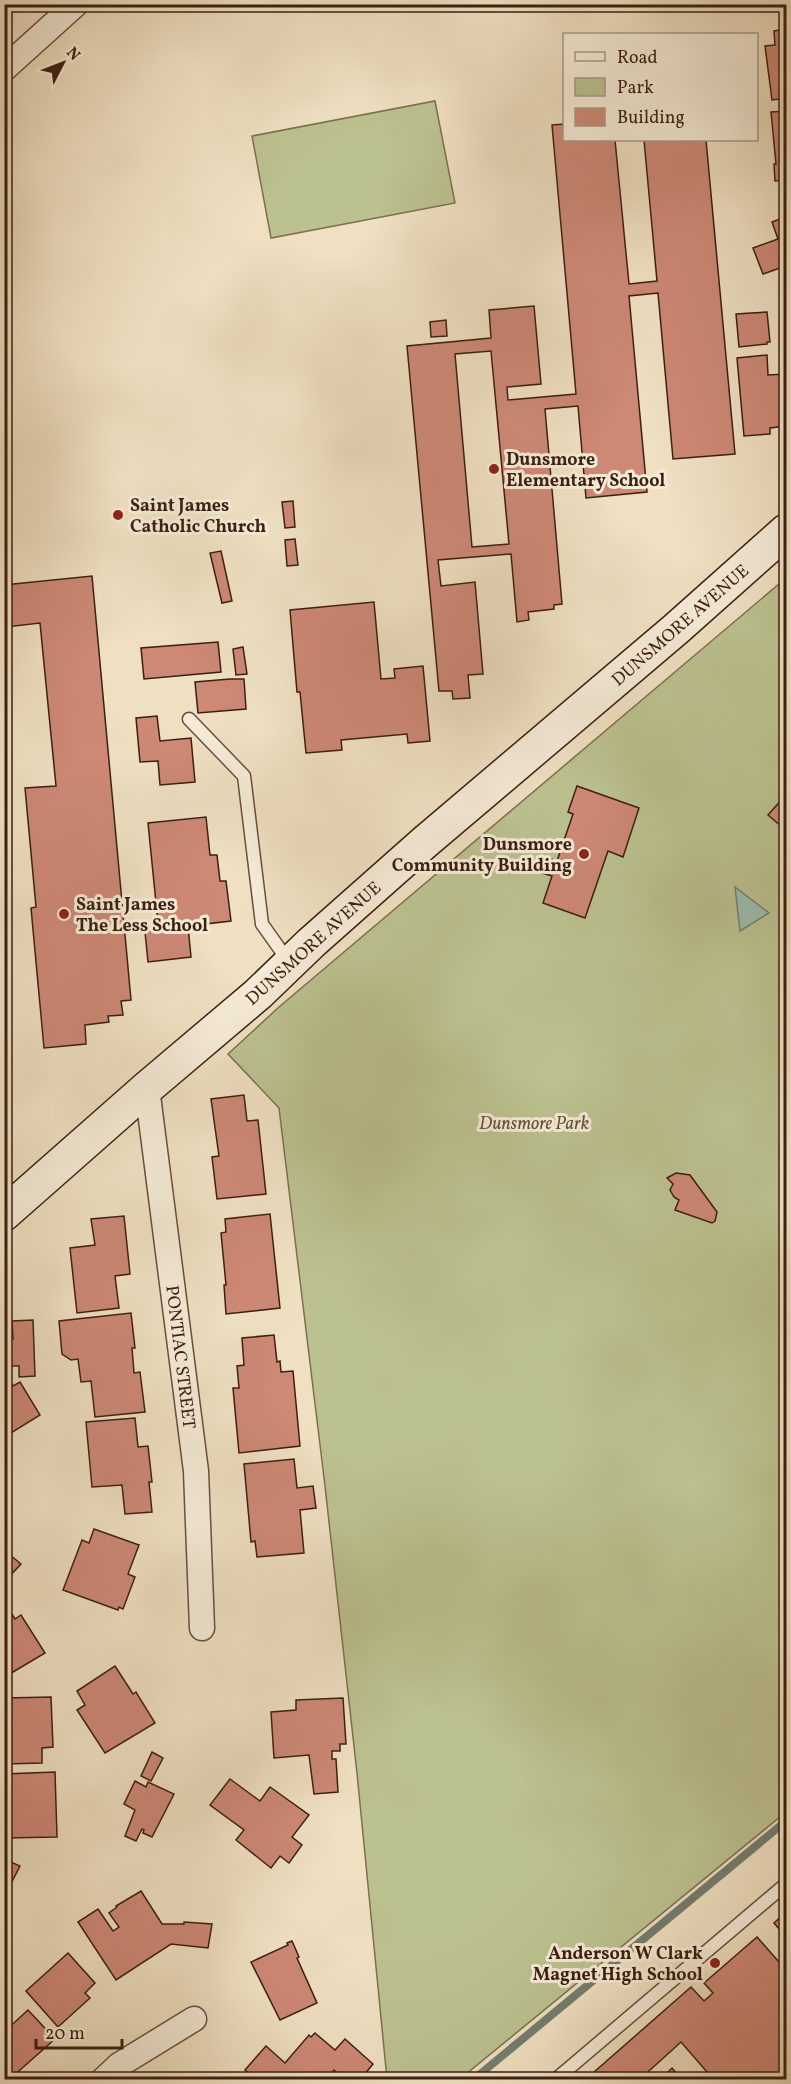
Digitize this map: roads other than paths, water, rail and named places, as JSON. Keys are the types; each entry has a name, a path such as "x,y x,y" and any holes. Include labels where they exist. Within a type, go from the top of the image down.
{"street":[{"path":"4,69 76,4"},
{"name":"DUNSMORE AVENUE","path":"4,1214 258,994 425,842 668,637 786,531"},
{"name":"PONTIAC STREET","path":"147,1088 196,1472 202,1628"},
{"path":"103,2079 119,2065 194,2019"}],"lane":[{"path":"189,719 244,776 262,924 290,963"},
{"path":"555,2079 786,1884"}],"waterway":[{"path":"473,2080 786,1821"}],"place":[{"name":"Dunsmore Elementary School","path":"494,469"},
{"name":"Saint James Catholic Church","path":"118,515"},
{"name":"Dunsmore Community Building","path":"584,854"},
{"name":"Saint James The Less School","path":"64,914"},
{"name":"Anderson W Clark Magnet High School","path":"715,1963"}],"park label":[{"name":"Dunsmore Park","path":"534,1123"}]}
